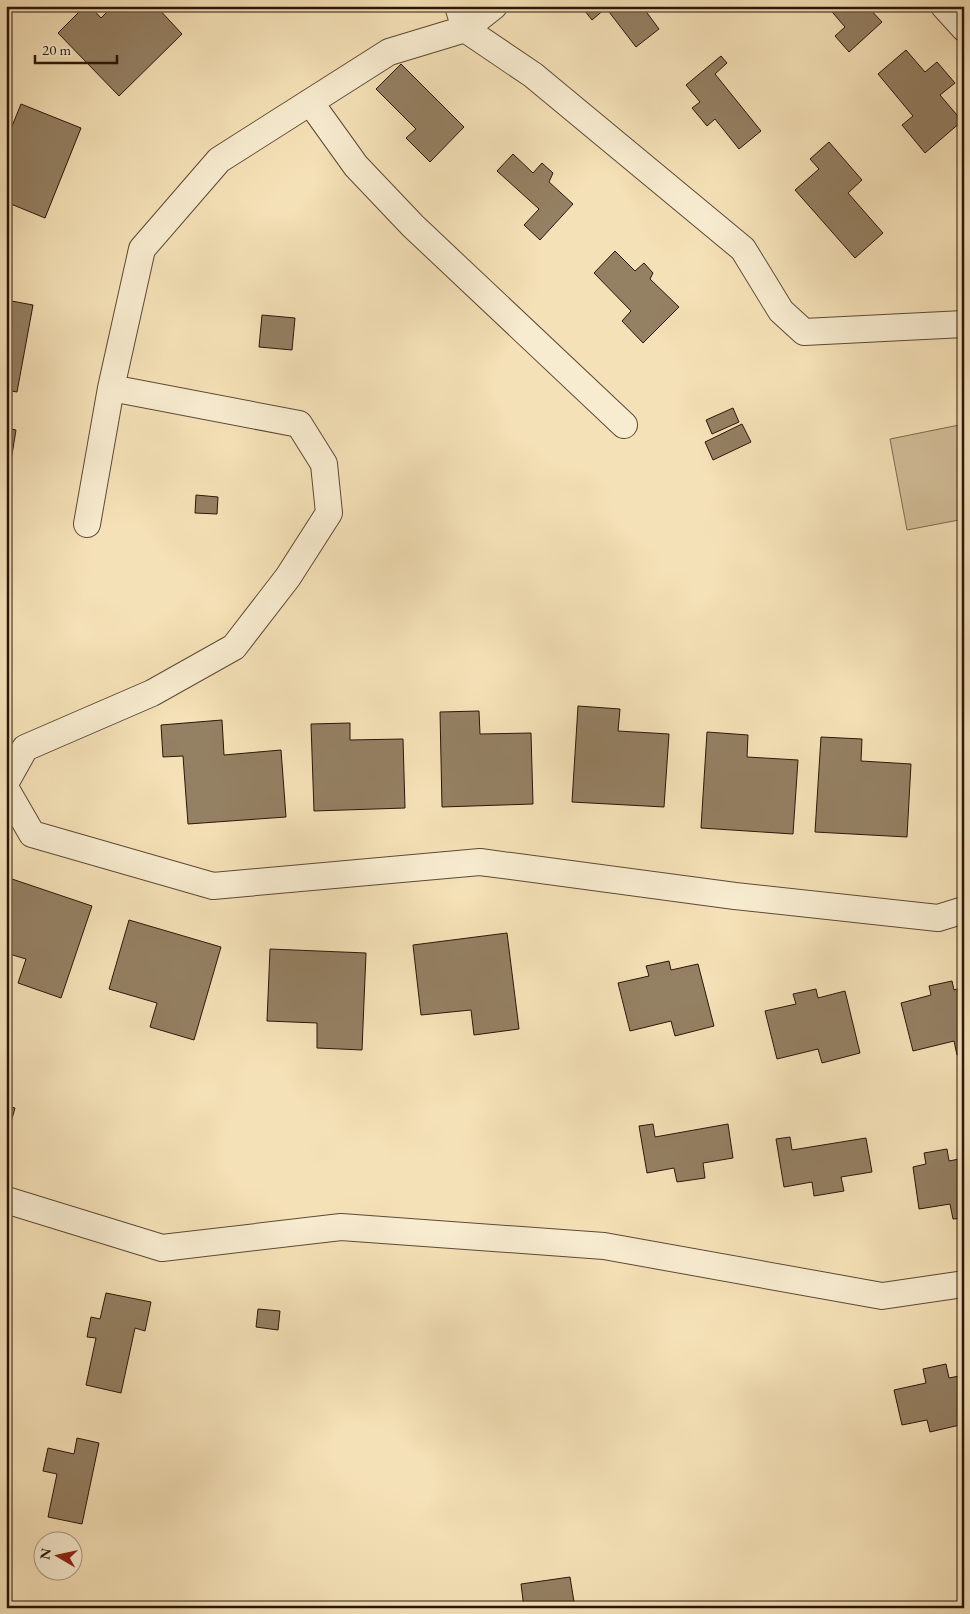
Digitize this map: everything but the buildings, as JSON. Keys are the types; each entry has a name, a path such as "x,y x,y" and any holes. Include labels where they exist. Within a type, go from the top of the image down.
{"street":[{"path":"87,524 110,388 142,249 219,160 389,52 461,18 494,6"},
{"path":"944,6 964,28"},
{"path":"461,18 533,74 743,249 781,311 804,332 964,324"},
{"path":"310,102 356,166 413,226 624,425"},
{"path":"6,782 25,748 152,693 234,647 288,577 329,513 324,464 299,424 110,388"},
{"path":"6,789 32,834 214,886 480,862 735,896 938,918 964,910"},
{"path":"6,1200 162,1248 341,1227 604,1246 882,1296 964,1284"}],"shaded area":[{"path":"964,424 964,519 907,530 890,439"}]}
